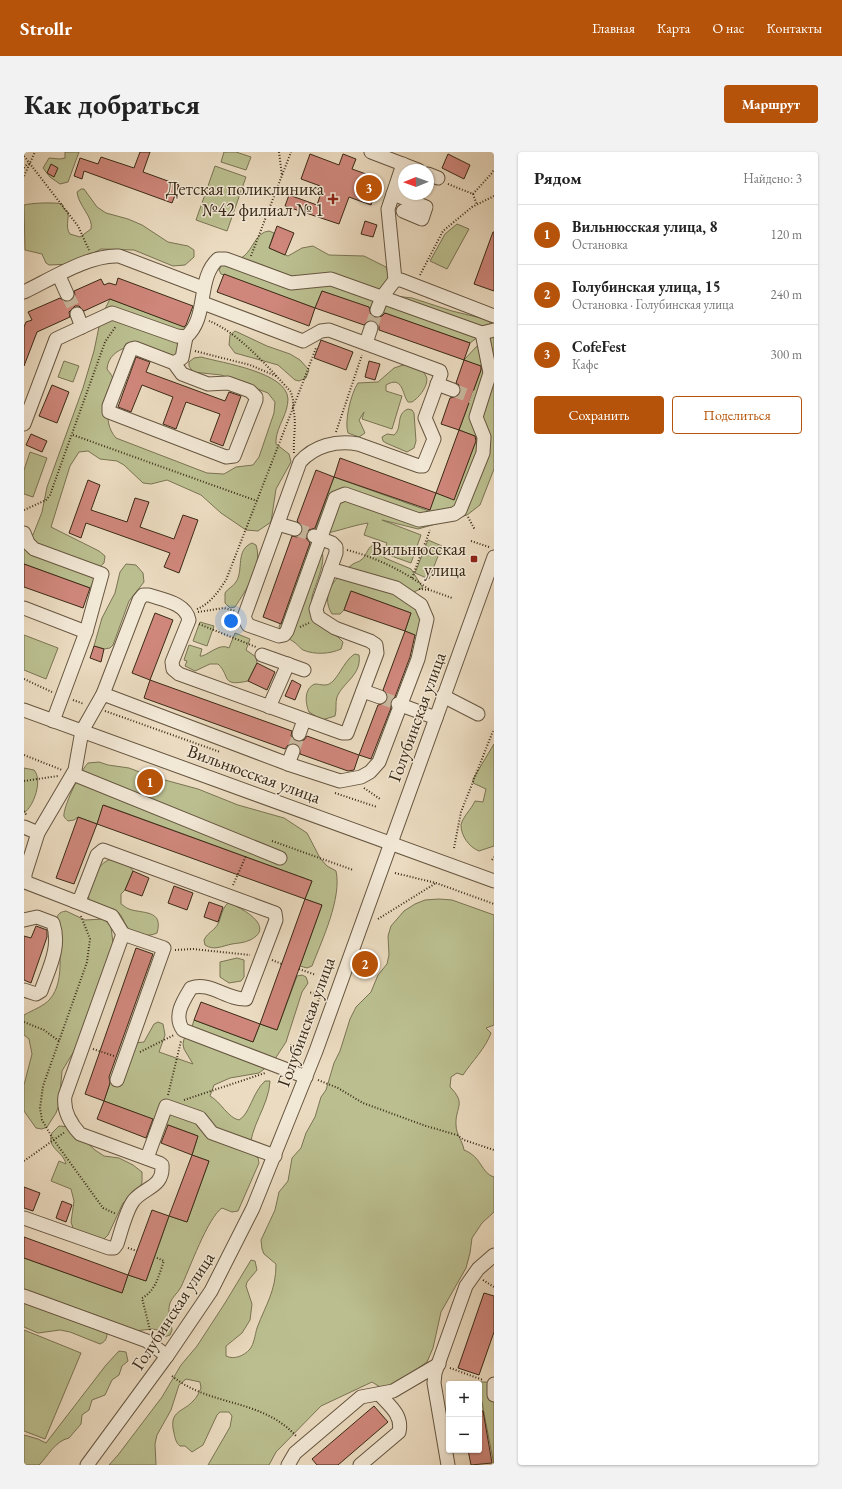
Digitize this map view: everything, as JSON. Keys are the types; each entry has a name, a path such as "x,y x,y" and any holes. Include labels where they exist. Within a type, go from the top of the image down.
{"street":[{"path":"371,152 403,164"},
{"path":"377,310 382,297 395,280 388,209 398,179"},
{"path":"393,194 426,207 422,219 403,211"},
{"path":"24,292 93,258 109,255 119,256 204,288"},
{"path":"24,424 56,339 112,313 177,336 186,336 192,331 198,317 203,303 204,288 212,264 218,259 226,259 292,283 331,279 488,332 490,373 476,399 476,417 485,444 460,510 454,514 419,520 345,494 335,498 317,537 287,631 284,635 280,636 248,625 245,621 245,614 300,462 312,450 331,444 347,443 358,444 423,466 434,439 425,418 441,374 438,369 329,330 322,331 303,341 203,303"},
{"path":"59,276 67,294"},
{"path":"395,280 402,280 494,316"},
{"path":"77,314 82,327"},
{"path":"366,343 371,328"},
{"path":"174,363 182,358 186,336"},
{"path":"135,348 174,363 182,374 208,384 228,383 250,391 256,396 256,400 234,456 226,457 109,412 108,406 131,349 135,348"},
{"path":"437,384 453,390"},
{"path":"278,524 295,529"},
{"path":"24,533 28,543 34,549 102,574 86,632 54,721"},
{"path":"116,1080 164,948 123,934 112,916 25,882 25,874 38,833 75,770 82,731 103,694 139,600 143,595 149,595 183,608 188,616 172,662 173,669 178,674 304,720 342,733 347,733 377,653 376,645 370,641 334,628 318,617 316,609 336,553 336,547 332,543 317,537"},
{"name":"Голубинская улица","path":"87,1465 167,1356 211,1291 233,1249 312,1078 390,842 494,557"},
{"path":"103,694 288,764 340,781 352,780 370,772 379,762 399,704 418,659 427,619 421,605 396,588 330,569"},
{"path":"24,608 86,632"},
{"path":"262,655 304,670"},
{"path":"269,707 288,664"},
{"path":"363,691 380,697"},
{"path":"443,696 478,714"},
{"path":"399,704 436,718"},
{"name":"Вильнюсская улица","path":"24,710 494,881"},
{"path":"299,734 304,720"},
{"path":"288,764 293,752"},
{"path":"73,774 280,858"},
{"path":"24,827 38,833"},
{"path":"74,901 80,899 83,894 97,855 103,850 275,913 276,920 246,999 239,1000 202,986 191,988 185,997 178,1016 178,1024 183,1030 281,1068 312,1078"},
{"path":"24,920 37,917 53,923 57,938 56,948 41,991 36,994 24,990"},
{"path":"24,1218 109,1248 114,1248 134,1201 157,1184 162,1170 162,1165 147,1158 80,1134 73,1127 63,1105 123,934"},
{"path":"147,1158 166,1106 200,1118 212,1133 275,1156"},
{"path":"448,1465 434,1383 439,1364 466,1286 478,1269 494,1255"},
{"path":"24,1296 147,1341 167,1356"},
{"path":"288,1465 295,1453 361,1397 393,1391 439,1364"},
{"path":"490,1382 494,1395"},
{"path":"360,1465 399,1432 399,1417 379,1394"}],"path":[{"path":"24,168 35,152"},
{"path":"279,152 282,177"},
{"path":"247,267 291,152"},
{"path":"24,156 78,226 93,258"},
{"path":"24,176 29,162"},
{"path":"473,194 494,169"},
{"path":"434,177 437,180 473,194 477,205"},
{"path":"415,285 443,231 477,205 494,196"},
{"path":"24,510 46,500 50,495 73,435 105,342 125,317"},
{"path":"198,317 214,323 252,351 291,392 296,419 293,441 294,453 300,462"},
{"path":"188,616 207,604 219,592 228,575 322,331"},
{"path":"186,336 192,350 238,361 277,377"},
{"path":"331,444 366,343"},
{"path":"73,435 257,501"},
{"path":"412,578 434,518"},
{"path":"471,541 494,549"},
{"path":"336,547 373,557 412,578 430,590 452,598"},
{"path":"416,589 430,590"},
{"path":"188,616 224,608 245,614"},
{"path":"188,616 264,650 262,655"},
{"path":"287,631 307,625 318,617"},
{"path":"454,848 461,812 493,731"},
{"path":"24,755 73,774"},
{"path":"24,782 73,774"},
{"path":"352,780 380,799"},
{"path":"229,896 250,847"},
{"path":"395,873 436,883 494,904"},
{"path":"378,919 436,883"},
{"path":"164,948 172,950 193,949 263,957"},
{"path":"299,969 316,975"},
{"path":"290,1045 302,1049 320,996 309,992"},
{"path":"24,1022 44,1030 59,1041"},
{"path":"166,1106 183,1030"},
{"path":"166,1106 281,1068"},
{"path":"312,1078 338,1088 363,1103 426,1126 457,1135 464,1140 494,1150"},
{"path":"24,1161 53,1139 73,1127"},
{"path":"151,1335 142,1298 154,1288 164,1261 155,1258"},
{"path":"439,1364 490,1382"},
{"path":"172,1376 187,1388 258,1410 275,1418 289,1428 305,1446"}],"green space":[{"path":"65,152 79,152 68,182 60,184 50,177 43,168 49,158 65,158"},
{"path":"224,152 236,152 251,157 246,170 221,162"},
{"path":"215,166 246,177 227,231 196,220"},
{"path":"84,189 97,207 106,213 128,219 142,225 168,242 188,246 194,250 194,257 185,265 173,266 134,250 101,249 72,264 49,265 46,263 42,254 25,250 24,205 43,203 62,204 64,209 68,212 67,226 70,234 80,237 91,229 90,220 78,197 77,192"},
{"path":"457,224 469,229 447,269 430,261 445,234"},
{"path":"269,231 274,233 269,248 288,256 302,248 313,246 329,255 364,256 386,267 389,277 383,287 395,296 412,298 452,311 485,319 491,323 491,327 470,343 322,291 315,308 221,274 219,270 222,264 242,258 261,234"},
{"path":"110,299 185,327 182,343 177,357 127,347 119,350 109,361 107,369 113,380 108,417 111,431 116,438 207,473 224,474 236,467 253,465 259,457 274,413 275,402 268,393 221,375 193,372 189,366 189,362 194,358 201,357 266,375 277,382 285,390 288,404 278,430 276,444 289,454 291,462 276,489 271,522 258,531 246,530 221,513 201,495 167,480 151,484 143,483 124,465 117,461 100,459 88,451 79,452 70,466 51,527 99,551 105,556 104,563 97,571 90,588 24,564 24,538 33,535 42,512 47,487 83,388 94,351 101,317"},
{"path":"235,331 267,346 290,354 300,360 309,370 306,378 299,381 295,380 278,365 235,353 229,345 230,335"},
{"path":"494,336 494,469 480,505 467,515 418,529 382,520 421,535 411,563 383,553 387,543 364,535 368,523 313,535 334,477 429,511 436,493 454,499 477,437 459,430 482,367 464,360 476,347"},
{"path":"64,361 79,366 73,382 58,377"},
{"path":"403,365 417,367 426,376 427,379 425,387 421,394 412,402 408,402 399,384 396,382 386,385 386,391 402,396 392,429 362,419 364,412 359,420 365,433 359,437 348,433 347,422 349,408 353,393 358,383 378,382 394,368"},
{"path":"408,409 412,410 414,413 416,441 414,448 407,452 386,443 383,441 382,437 387,434 394,435 397,432 400,418 404,411"},
{"path":"30,452 47,458 33,497 24,494 24,470"},
{"path":"428,540 442,546 429,579 415,573"},
{"path":"310,542 318,545 322,551 323,558 320,574 312,597 312,616 323,628 338,637 343,642 341,649 327,653 312,653 303,650 294,642 282,635 279,627"},
{"path":"252,543 256,545 258,553 252,578 235,607 230,608 225,603 225,593 236,582 243,550"},
{"path":"373,545 385,558 411,569 423,588 411,593 421,611 422,638 405,631 411,613 351,591 344,610 340,614 332,614 328,599 332,586 341,574 363,558 369,548"},
{"path":"126,564 136,565 143,573 144,582 129,601 113,645 110,648 104,649 94,646 102,618 115,593 120,572"},
{"path":"200,622 214,626 207,646 193,641"},
{"path":"235,633 250,639 246,650 256,657 257,663 248,681 233,683 227,679 222,668 218,664 210,664 195,671 185,666 187,661 184,660 189,645 202,649 200,656 202,656 222,647 229,648"},
{"path":"24,635 58,648 46,679 24,670"},
{"path":"355,654 359,655 358,668 337,697 335,716 322,720 309,712 306,696 311,686 315,684 329,684 337,677 347,661"},
{"path":"494,744 494,846 479,851 466,841 462,833 461,825 463,819 475,801 483,802 486,789 473,783 473,779"},
{"path":"99,762 129,768 150,776 198,789 238,805 284,818 307,833 320,858 327,866 336,871 337,882 334,906 326,932 312,966 307,968 300,966 322,905 305,899 312,881 104,805 97,824 78,817 74,820 68,821 64,816 65,809 81,772 88,763"},
{"path":"24,768 34,770 37,774 38,780 34,799 28,810 24,813"},
{"path":"114,858 127,863 133,871 125,890 121,894 121,904 129,909 155,916 158,925 157,933 146,935 135,933 127,927 121,915 117,911 98,906 89,899 88,896 90,888 99,868 102,864"},
{"path":"425,900 452,900 494,915 494,1025 486,1028 491,1033 482,1049 463,1075 457,1073 451,1077 450,1087 458,1098 459,1102 456,1128 464,1150 470,1153 486,1172 494,1177 494,1212 482,1223 472,1238 466,1268 441,1312 433,1348 427,1362 395,1384 380,1387 372,1382 321,1406 276,1452 269,1465 208,1465 230,1427 232,1416 229,1412 220,1412 217,1415 203,1445 192,1452 185,1446 179,1445 174,1435 173,1420 178,1412 194,1400 201,1388 200,1382 186,1379 179,1385 171,1410 157,1435 155,1444 156,1465 109,1465 162,1397 181,1365 197,1346 225,1303 251,1260 255,1261 257,1270 247,1282 246,1286 252,1304 250,1320 242,1333 226,1346 226,1356 232,1358 239,1357 250,1349 270,1297 276,1274 276,1264 264,1254 261,1240 275,1210 279,1192 288,1181 292,1158 301,1148 306,1133 315,1117 321,1097 326,1090 350,1019 356,1007 371,992 378,975 387,964 389,955 388,936 391,926 404,911 415,904"},
{"path":"228,903 248,913 254,918 260,929 257,935 250,940 218,948 208,947 205,945 204,940 219,922 225,906"},
{"path":"66,911 85,920 104,919 111,927 113,943 77,1046 62,1071 59,1105 56,1113 47,1127 42,1129 36,1128 24,1111 24,1085 32,1054 29,1039 24,1035 24,1015 45,1004 55,991 60,972 59,940 56,921 59,914"},
{"path":"237,958 244,960 244,977 241,981 229,983 220,977 220,962"},
{"path":"302,975 306,977 308,983 302,992 286,1042 273,1062 259,1073 230,1078 214,1085 210,1096 231,1116 239,1120 246,1113 257,1091 265,1081 270,1081 269,1090 251,1143 250,1152 258,1158 259,1163 238,1211 232,1212 222,1208 205,1232 181,1287 170,1303 169,1313 172,1330 170,1335 164,1337 158,1330 152,1329 135,1331 24,1291 24,1258 122,1293 128,1275 146,1281 169,1216 187,1222 209,1161 192,1155 198,1136 104,1101 121,1050 134,1043 144,1042 154,1024 158,1022 163,1024 165,1035 159,1052 193,1064 184,1049 183,1044 184,1039 191,1030 194,1020 253,1042 260,1024 277,1030 297,976"},
{"path":"59,1126 70,1127 95,1150 104,1156 119,1158 133,1165 142,1172 142,1183 139,1188 123,1203 108,1235 104,1239 98,1240 77,1232 73,1228 71,1222 74,1201 71,1189 51,1181 59,1161 66,1164 62,1156 51,1142 52,1133"},
{"path":"24,1303 107,1333 106,1339 100,1344 70,1332 60,1330 38,1333 24,1327"},
{"path":"24,1330 81,1353 45,1439 24,1431"},
{"path":"119,1351 126,1352 128,1361 122,1366 119,1375 112,1380 105,1395 92,1400 89,1410 82,1415 81,1424 69,1438 56,1445 39,1465 24,1465 24,1435 46,1443 106,1365"},
{"path":"482,1382 486,1382 494,1386 494,1465 482,1403"}],"building":[{"path":"140,152 150,152 143,172 179,185 172,203 84,171 82,179 74,176 80,158 98,164 101,157 134,168"},
{"path":"310,154 339,165 343,154 356,159 352,169 380,179 371,205 349,197 339,224 285,206 289,195 317,205 323,187 301,179"},
{"path":"448,154 470,165 464,179 442,168"},
{"path":"51,164 58,168 54,177 47,173"},
{"path":"365,221 377,225 373,237 361,234"},
{"path":"277,226 294,233 285,255 269,248"},
{"path":"494,232 494,291 474,284"},
{"path":"224,274 315,308 309,326 217,292"},
{"path":"118,278 193,306 186,325 184,327 110,299 84,311 79,306 75,306 69,312 70,317 37,332 24,366 24,327 26,322 32,320 28,312 60,298 66,302 71,301 75,295 74,291 101,279 104,285 109,283 116,285"},
{"path":"322,291 369,307 371,315 375,318 382,316 385,313 470,343 464,360 379,330 379,326 374,321 369,320 364,325 315,308"},
{"path":"321,340 353,352 346,370 314,358"},
{"path":"136,357 150,362 146,372 225,401 229,392 241,396 223,446 210,441 220,414 186,402 176,429 163,424 173,397 142,385 131,412 118,407"},
{"path":"464,360 481,366 481,370 459,430 441,424 450,398 458,396 461,392 459,385 456,383"},
{"path":"369,361 380,364 375,380 365,377"},
{"path":"52,385 69,392 57,423 39,416"},
{"path":"459,430 475,436 476,441 454,500 436,493"},
{"path":"31,434 47,441 42,452 26,445"},
{"path":"340,458 436,493 430,510 334,477"},
{"path":"316,470 334,477 315,528 306,533 306,538 310,543 281,624 263,617 292,536 297,537 303,532 303,527 297,521"},
{"path":"88,480 100,485 91,510 127,522 135,498 149,502 140,527 174,539 183,515 198,520 179,573 164,567 170,553 86,523 81,538 69,533"},
{"path":"24,564 90,588 83,608 24,587"},
{"path":"351,591 411,613 405,631 344,610"},
{"path":"155,613 173,620 150,680 132,673"},
{"path":"405,631 415,635 410,657 395,697 391,701 391,708 371,759 359,755 378,705 385,703 387,700 388,695 383,690"},
{"path":"94,646 104,649 101,662 90,658"},
{"path":"257,663 275,672 267,690 248,681"},
{"path":"150,680 292,731 291,736 296,741 304,740 307,736 359,755 354,770 348,771 300,754 299,746 295,743 288,745 285,749 144,698"},
{"path":"292,680 301,685 295,700 285,696"},
{"path":"103,805 312,881 305,899 97,824"},
{"path":"78,817 97,824 74,884 56,878"},
{"path":"133,871 149,878 142,896 125,890"},
{"path":"174,886 193,893 187,910 168,903"},
{"path":"305,899 322,905 277,1030 260,1024"},
{"path":"209,902 223,907 218,922 204,917"},
{"path":"36,926 47,930 47,937 31,983 24,980 24,936 31,938"},
{"path":"136,948 153,954 109,1077 110,1083 104,1101 85,1094"},
{"path":"201,1002 260,1024 253,1042 194,1020"},
{"path":"104,1101 153,1119 146,1138 97,1119"},
{"path":"168,1125 198,1136 192,1155 161,1143"},
{"path":"192,1155 209,1161 187,1222 169,1216"},
{"path":"24,1187 40,1193 33,1211 24,1208"},
{"path":"62,1201 72,1205 66,1222 56,1218"},
{"path":"152,1210 169,1216 146,1281 128,1275"},
{"path":"24,1237 128,1275 122,1293 24,1258"},
{"path":"484,1293 494,1296 494,1332 479,1375 458,1368"},
{"path":"374,1406 388,1422 338,1465 317,1465 312,1459"},
{"path":"483,1411 492,1463 471,1465 469,1453 482,1453"}],"tunnel":[{"path":"67,294 77,314"},
{"path":"371,328 377,310"},
{"path":"453,390 472,397"},
{"path":"295,529 313,535"},
{"path":"380,697 398,704"},
{"path":"293,751 299,734"}],"place":[{"name":"CofeFest","path":"369,188"},
{"name":"Детская поликлиника №42 филиал № 1","path":"333,199"},
{"name":"Вильнюсская улица","path":"474,559"},
{"name":"Вильнюсская улица, 8","path":"150,782"},
{"name":"Голубинская улица, 15","path":"365,964"}]}
